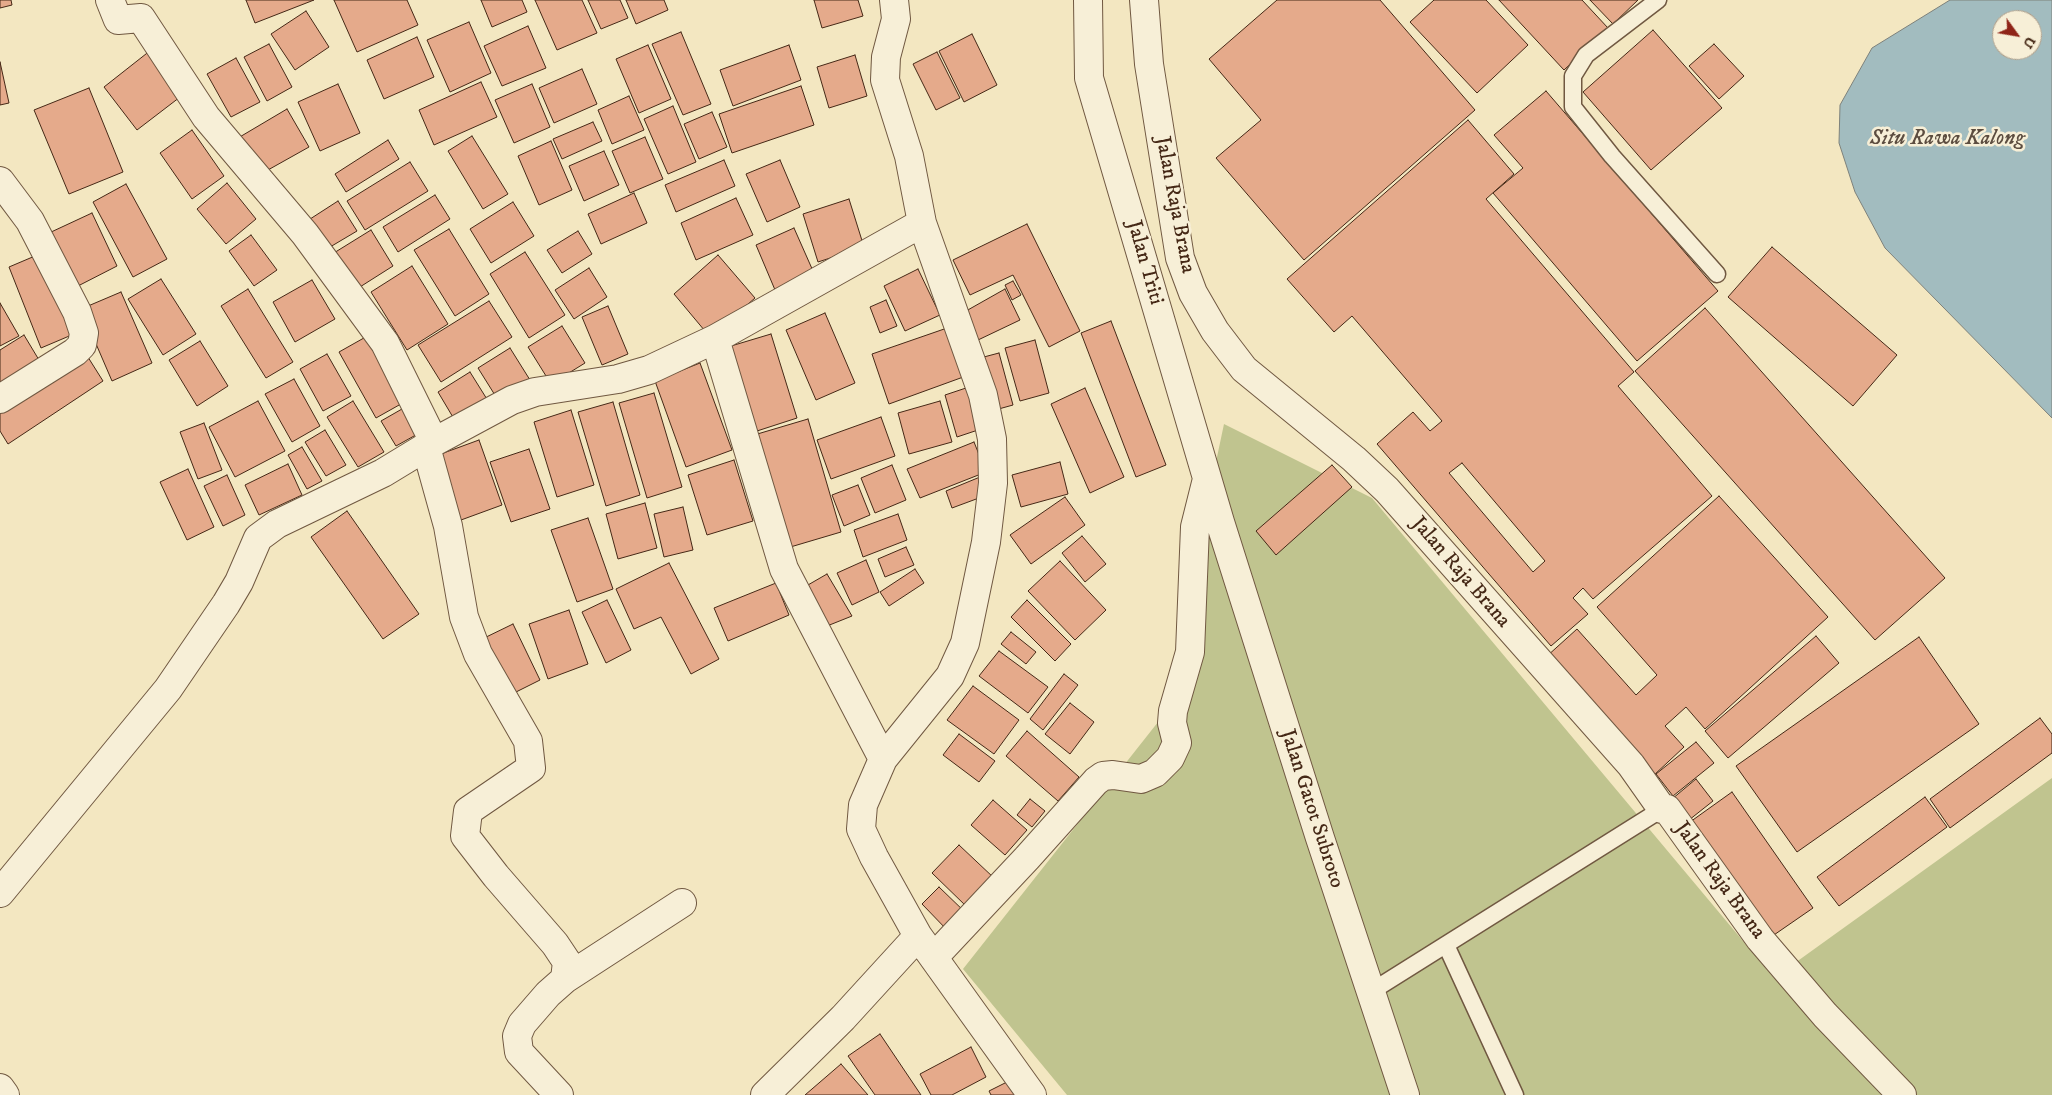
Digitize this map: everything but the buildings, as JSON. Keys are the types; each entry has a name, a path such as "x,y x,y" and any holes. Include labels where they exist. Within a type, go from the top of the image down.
{"street":[{"path":"110,0 118,20 142,18 206,117 305,234 385,343 430,444 448,526 464,617 478,654 528,741 531,768 468,811 465,836 496,876 556,944 567,962 565,980"},
{"path":"894,0 896,19 886,57 885,80 910,156 922,223 983,395 992,439 994,483 986,542 965,643 950,676 883,759 863,805 861,829 874,858 926,947 1032,1095"},
{"name":"Jalan Triti","path":"1088,0 1089,78 1220,522"},
{"name":"Jalan Raja Brana","path":"1144,0 1152,82 1180,258 1193,293 1215,331 1244,369 1354,459 1387,490 1631,765 1662,809 1667,809 1760,938 1825,1015 1902,1095"},
{"path":"0,180 30,221 77,312 84,333 82,345 75,352 0,399"},
{"path":"0,893 168,689 234,589 258,538 277,524 383,473 430,444 512,400 535,392 618,379 649,370 715,339 922,223"},
{"path":"715,339 784,569 883,759"},
{"path":"777,1091 844,1018 1027,858 1096,781 1103,776 1113,775 1141,779 1155,774 1170,758 1177,742 1172,723 1173,711 1190,652 1195,527 1207,478"},
{"name":"Jalan Gatot Subroto","path":"1220,522 1320,838 1405,1095"},
{"path":"560,1095 519,1052 517,1036 522,1024 548,994 565,980 682,903"},
{"path":"0,1088 5,1095"}],"lane":[{"path":"1658,0 1586,55 1573,76 1573,107 1612,156 1717,274"},
{"path":"1372,991 1662,809"},
{"path":"1446,945 1515,1095"}],"green space":[{"path":"1224,424 1372,498 1774,978 2052,778 2052,1095 1067,1095 963,969 1162,717"}],"water":[{"name":"Situ Rawa Kalong","path":"1950,0 2052,0 2052,418 1885,248 1855,192 1839,143 1840,105 1872,48"}]}
